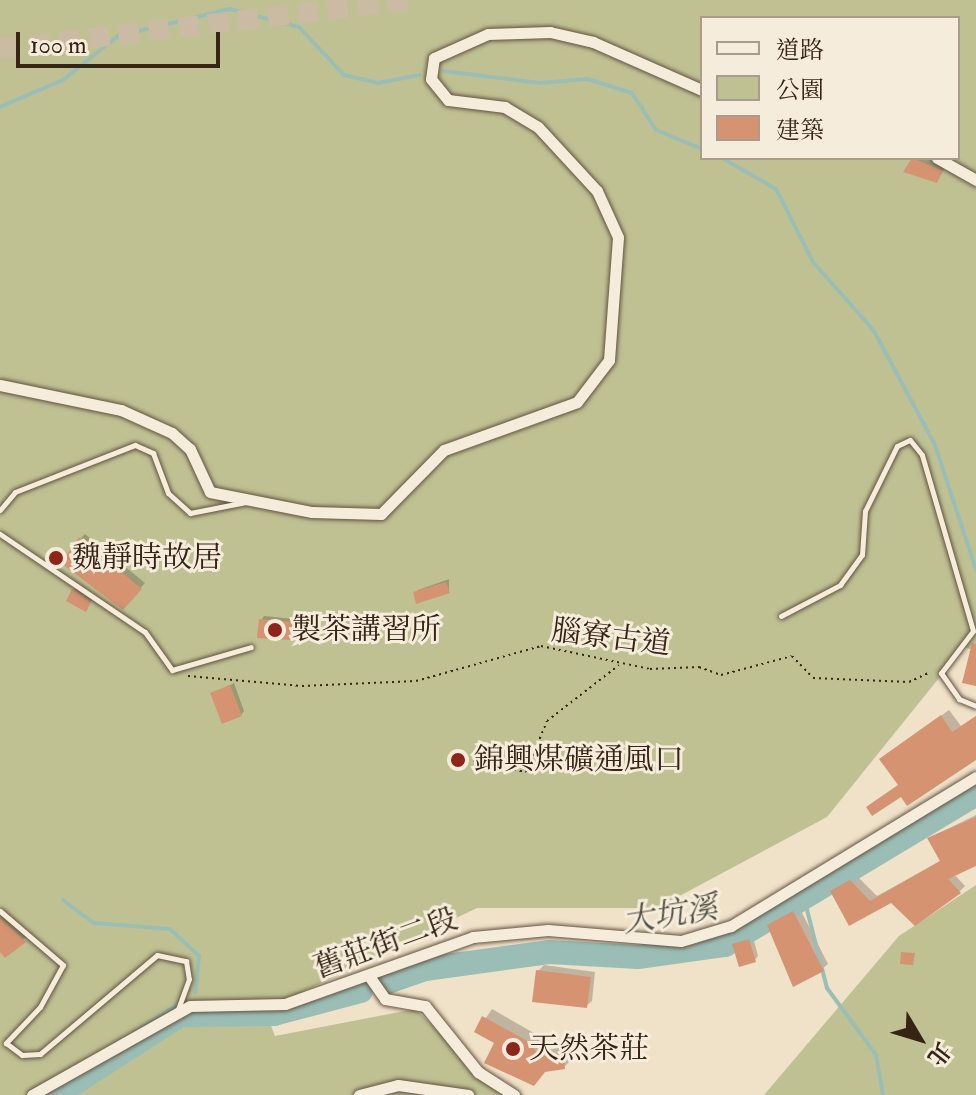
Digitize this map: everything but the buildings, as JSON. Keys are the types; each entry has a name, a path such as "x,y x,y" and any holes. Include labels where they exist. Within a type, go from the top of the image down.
{"street":[{"path":"0,385 121,410 172,433 190,449 210,492 250,500 381,514 444,450 577,402 609,360 618,237 597,191 538,127 505,107 448,100 431,79 434,58 488,34 550,32 593,42 700,89"},
{"path":"941,160 976,180"},
{"name":"舊莊街二段","path":"32,1095 176,1013 204,1003 285,1004 473,937 548,930 681,941 731,926 976,777"},
{"path":"369,976 385,999 425,1006 478,1072 514,1095"},
{"path":"359,1095 398,1085 468,1095"}],"lane":[{"path":"781,616 840,585 862,555 865,511 897,446 910,440 922,455 973,631 941,673 959,699 976,706"},
{"path":"0,510 15,492 135,445 153,453 168,493 190,513 250,500"},
{"path":"0,534 145,632 172,670 251,647"},
{"path":"0,911 63,965 40,1007 6,1043 22,1055 40,1054 157,955 186,961 189,979 176,1013"}],"path":[{"name":"腦寮古道","path":"172,670 291,686 416,681 541,646 620,664 721,675 792,656 813,678 909,682 922,671 941,673"},
{"path":"461,758 526,772 547,721 612,677 620,664"}],"green space":[{"path":"0,0 976,0 976,651 964,647 827,817 657,908 477,908 265,1010 275,1036 415,1009 494,1083 524,1095 0,1095"},
{"path":"976,885 976,1095 764,1095 899,936"}],"waterway":[{"path":"0,107 63,80 118,36 230,9 299,27 344,75 378,83 419,75"},
{"path":"444,71 540,83 587,79 632,93 656,130 700,148"},
{"path":"725,160 776,189 813,262 874,331 935,445 976,570"},
{"name":"大坑溪","path":"385,983 425,969 549,952 638,957 725,945 976,794"},
{"path":"803,894 827,988 876,1055 883,1095"},
{"path":"63,900 94,923 170,929 199,956 195,993"},
{"name":"大坑溪","path":"56,1095 180,1015 274,1014 361,991"}],"tunnel":[{"path":"0,49 409,0"}],"place":[{"name":"魏靜時故居","path":"56,558"},
{"name":"製茶講習所","path":"275,630"},
{"name":"錦興煤礦通風口","path":"458,760"},
{"name":"天然茶莊","path":"513,1049"}]}
